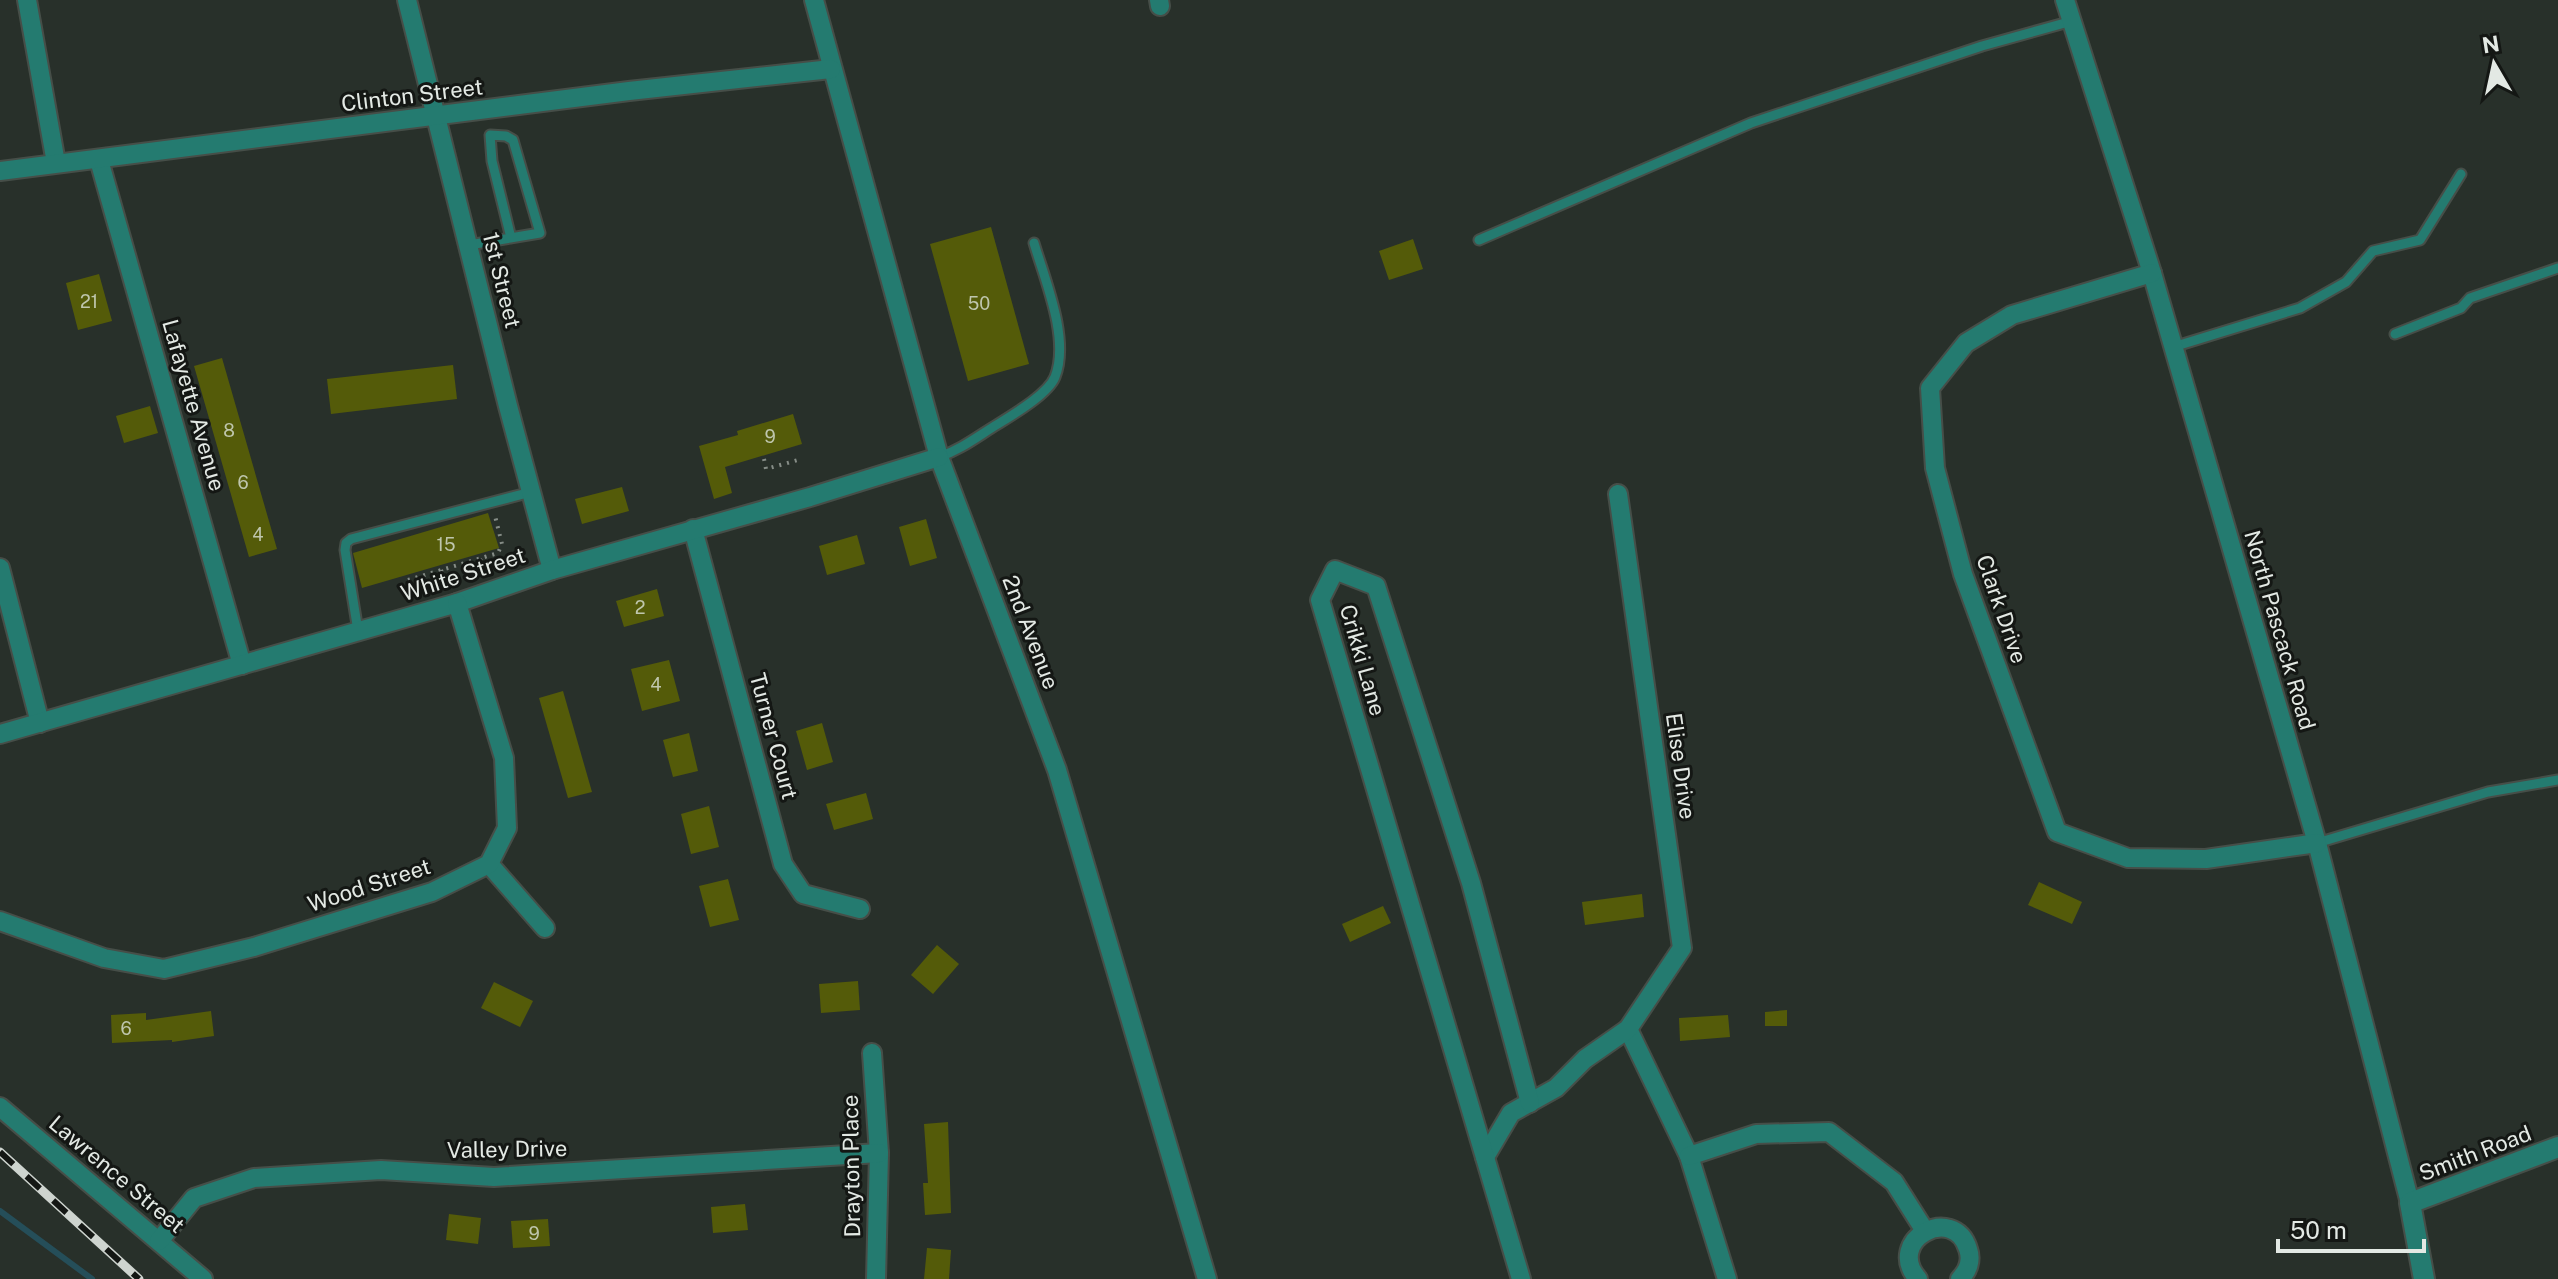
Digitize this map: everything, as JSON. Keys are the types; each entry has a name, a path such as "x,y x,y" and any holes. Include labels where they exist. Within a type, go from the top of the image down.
{"street":[{"path":"27,0 56,163"},
{"name":"1st Street","path":"407,0 552,570"},
{"name":"2nd Avenue","path":"814,0 939,457 1057,770 1207,1279"},
{"name":"North Pascack Road","path":"2065,0 2152,273 2317,843 2410,1203 2424,1279"},
{"name":"Clinton Street","path":"0,171 629,91 831,69"},
{"name":"Lafayette Avenue","path":"99,160 242,665"},
{"name":"Clark Drive","path":"2152,273 2012,315 1966,343 1930,388 1935,468 1963,574 2057,832 2128,858 2206,859 2317,843"},
{"name":"White Street","path":"0,734 358,631 452,595 552,570 939,457"},
{"name":"Elise Drive","path":"1485,1157 1511,1113 1556,1088 1585,1059 1628,1029 1682,948 1618,494"},
{"name":"Turner Court","path":"693,529 783,864 803,894 860,909"},
{"path":"0,568 40,723"},
{"name":"Crikki Lane","path":"1521,1279 1320,600 1335,570 1376,586 1471,883 1530,1103"},
{"path":"452,595 504,758 507,828 489,864 545,928"},
{"name":"Wood Street","path":"0,921 104,958 164,969 254,947 432,892 489,864"},
{"path":"1628,1029 1689,1156 1727,1279"},
{"name":"Drayton Place","path":"872,1053 879,1153 876,1279"},
{"name":"Lawrence Street","path":"0,1107 203,1279"},
{"path":"1689,1156 1756,1134 1829,1132 1894,1182 1925,1231"},
{"name":"Smith Road","path":"2410,1203 2558,1147"},
{"name":"Valley Drive","path":"159,1241 194,1198 254,1178 381,1170 494,1177 879,1153"},
{"path":"1918,1279 1910,1265 1909,1255 1917,1237 1925,1231 1944,1227 1961,1237 1970,1255 1969,1264 1960,1279"}],"lane":[{"path":"1479,240 1751,123 1982,46 2072,21"},
{"path":"469,245 511,238 540,233 513,140 506,136 490,135 492,161 511,238"},
{"path":"2173,347 2300,308 2346,282 2373,251 2420,240 2461,174"},
{"path":"939,457 959,450 1029,405 1055,378 1060,346 1053,305 1034,243"},
{"path":"2395,334 2461,308 2470,298 2558,268"},
{"path":"358,631 346,543 351,539 531,492"},
{"path":"2317,843 2488,792 2558,780"}],"path":[{"path":"764,459 766,469 798,460"},
{"path":"408,580 498,553 502,544 491,502"},
{"path":"480,559 487,575"},
{"path":"441,570 452,595"}],"building":[{"path":"991,227 1029,364 968,381 930,244"},
{"path":"1413,239 1423,269 1389,280 1379,251"},
{"path":"99,274 112,321 78,330 66,283"},
{"path":"222,358 277,549 249,557 194,366"},
{"path":"453,365 457,399 331,414 327,379"},
{"path":"150,406 158,433 124,443 116,416"},
{"path":"793,414 802,444 725,467 732,493 714,499 699,446"},
{"path":"622,487 629,511 582,524 575,499"},
{"path":"488,513 499,548 362,588 353,553"},
{"path":"926,519 937,558 910,566 899,527"},
{"path":"857,535 865,564 827,575 819,546"},
{"path":"657,589 664,616 624,627 616,601"},
{"path":"669,660 680,701 642,711 631,669"},
{"path":"563,691 592,792 568,798 539,698"},
{"path":"822,723 833,762 807,770 796,731"},
{"path":"689,733 698,771 673,777 663,740"},
{"path":"866,793 873,819 834,830 826,804"},
{"path":"709,806 719,847 691,854 681,814"},
{"path":"728,879 739,920 710,927 699,886"},
{"path":"2039,882 2082,902 2072,924 2028,905"},
{"path":"1642,894 1644,917 1585,925 1582,902"},
{"path":"1383,906 1391,923 1350,942 1342,924"},
{"path":"937,945 959,964 933,994 911,975"},
{"path":"858,981 860,1010 821,1013 819,984"},
{"path":"494,982 533,1001 520,1027 481,1008"},
{"path":"1787,1010 1787,1026 1765,1026 1765,1012"},
{"path":"211,1011 214,1036 172,1042 112,1043 111,1015 146,1013 146,1020"},
{"path":"1728,1015 1730,1037 1680,1041 1679,1018"},
{"path":"948,1122 951,1213 925,1215 923,1183 928,1183 924,1124"},
{"path":"745,1204 748,1230 713,1233 711,1207"},
{"path":"449,1214 481,1218 478,1244 446,1240"},
{"path":"548,1219 550,1246 513,1248 511,1221"},
{"path":"927,1248 951,1250 949,1279 924,1279"}],"waterway":[{"path":"0,1211 92,1279"}],"railway":[{"path":"0,1152 139,1279"}]}
